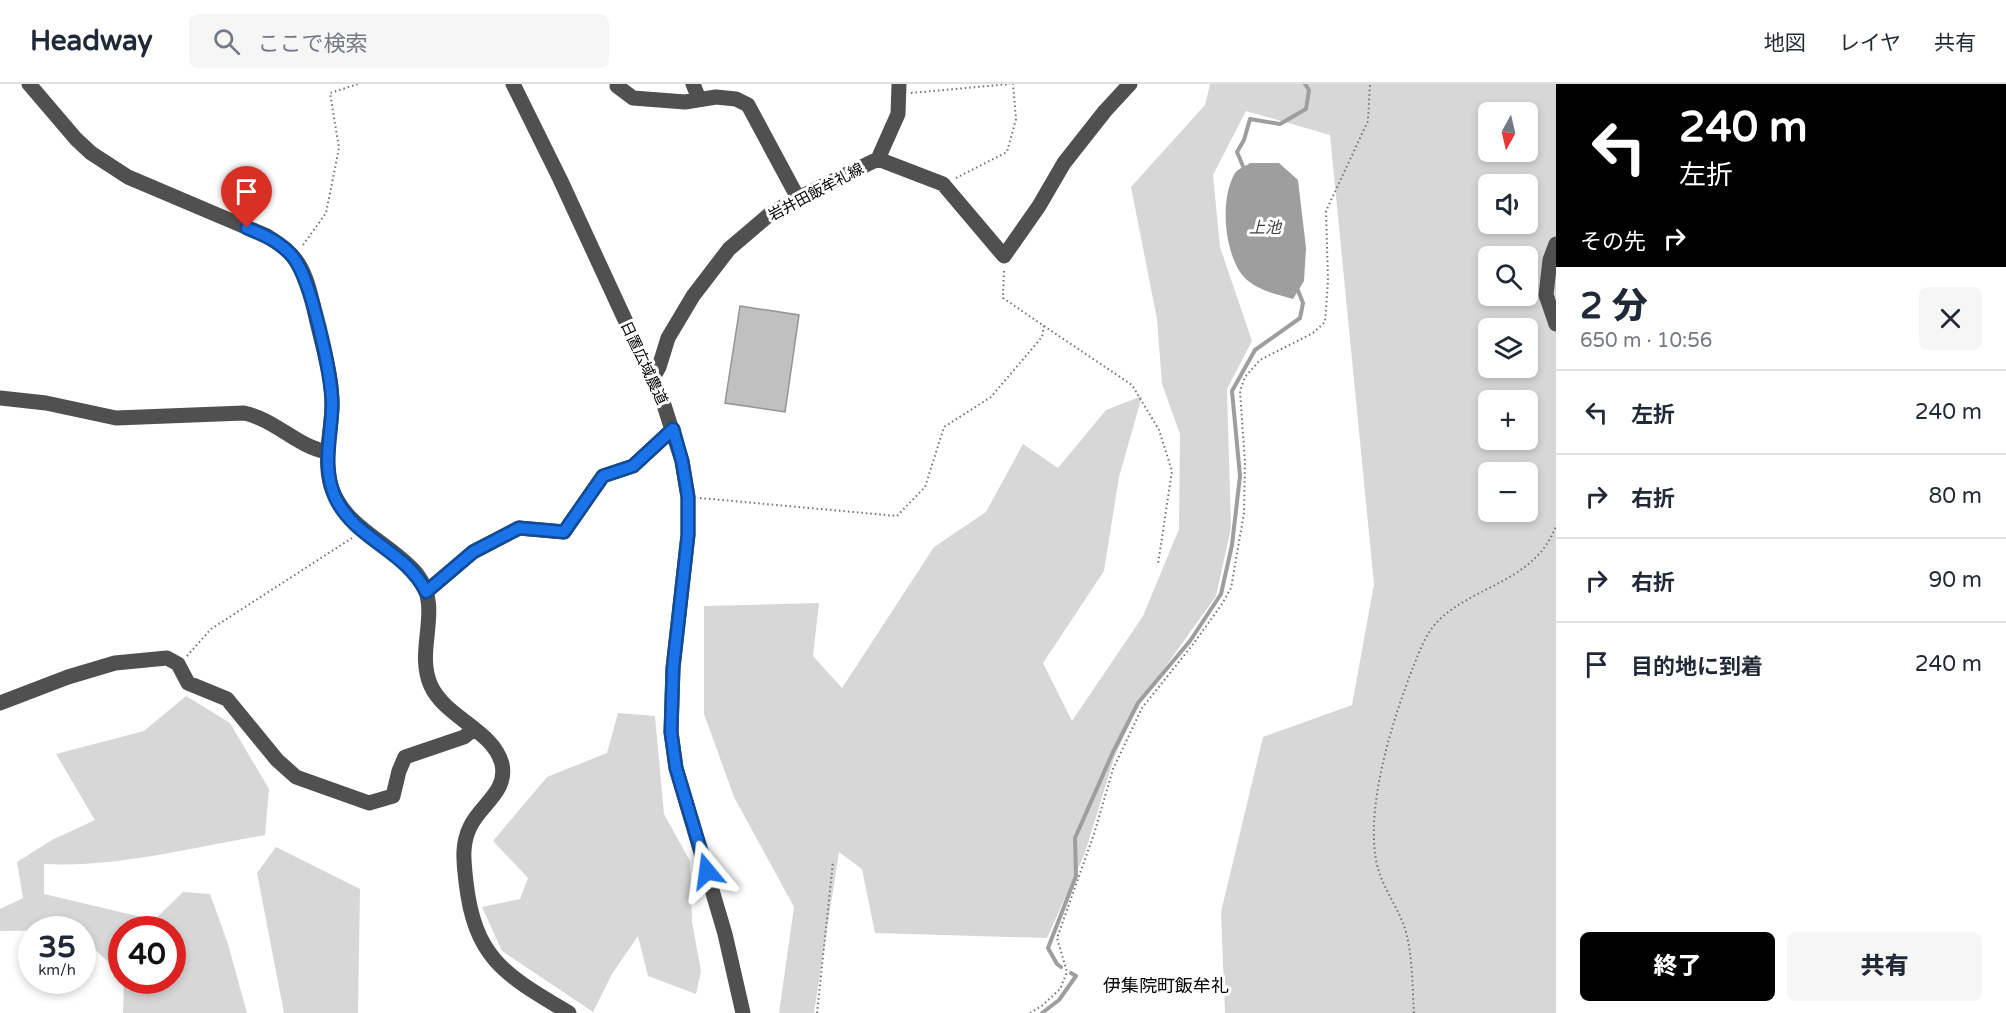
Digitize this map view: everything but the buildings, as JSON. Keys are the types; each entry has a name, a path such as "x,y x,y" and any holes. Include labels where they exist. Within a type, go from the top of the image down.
{"street":[{"path":"30,84 76,139 106,164 128,177 267,236 293,257 303,273 331,381 332,409 327,471 336,498 349,518 416,574 426,592 430,607 424,649 426,675 436,696 490,743 502,765 502,776 496,795 471,825 464,847 468,901 479,933 485,948 510,976 568,1013"},
{"name":"日置広域農道","path":"513,84 560,179 652,380 673,429 682,461 688,497 688,535 673,668 671,732 676,768 725,934 743,1013"},
{"path":"618,84 617,86 633,98 685,102 716,97 736,99 748,105 798,198"},
{"path":"693,84 699,99"},
{"path":"878,159 943,184 1004,256 1039,206 1064,163 1105,111 1130,84"},
{"name":"岩井田飯牟礼線","path":"652,380 659,367 668,338 693,296 729,249 770,214 878,159 898,114 900,89"},
{"path":"1556,244 1550,260 1546,295 1556,324"},
{"path":"0,398 46,403 116,418 244,413 261,417 313,449 327,452"},
{"path":"426,592 473,552 519,528 564,532 603,476 633,466 673,429"},
{"path":"0,703 68,677 115,663 167,658 178,664 188,683 226,699 277,760 296,777 369,803 393,796 405,757 464,737 474,729"}],"path":[{"path":"293,257 326,213 339,148 330,93 358,84"},
{"path":"900,89 1011,84 1016,119 1007,152 943,184"},
{"path":"1030,1013 1043,1005 1060,989 1067,972 1057,938 1094,834 1113,769 1142,708 1194,643 1231,588 1244,513 1245,462 1240,391 1245,377 1260,360 1313,333 1324,322 1328,281 1326,211 1368,121 1370,84"},
{"path":"1004,256 1003,298 1132,385 1160,430 1172,471 1158,564"},
{"path":"688,497 897,516 925,487 944,427 991,397 1042,337 1044,326"},
{"path":"1414,1013 1408,947 1403,924 1380,875 1373,838 1378,787 1388,743 1406,685 1424,641 1437,622 1457,607 1513,576 1533,560 1552,536 1556,526"},
{"path":"178,664 211,629 353,537 360,528"},
{"path":"818,1013 833,862"}],"shaded area":[{"path":"1210,84 1556,84 1556,1013 1225,1013 1221,912 1263,737 1352,705 1374,584 1330,135 1246,111 1213,175 1220,247 1252,341 1227,389 1231,528 1216,596 1138,705 1114,758 1085,853 1047,938 875,933 862,869 839,852 814,1013 779,1013 794,907 734,797 704,714 704,606 819,603 813,656 842,688 934,547 986,512 1023,444 1058,468 1106,410 1142,396 1119,477 1104,571 1043,663 1072,721 1143,616 1179,529 1180,434 1162,384 1157,319 1131,187 1205,105"},
{"path":"186,696 230,723 269,789 265,835 127,860 44,864 44,894 137,916 108,916 108,962 96,950 96,916 18,916 18,931 0,931 0,909 23,898 17,862 52,840 95,820 56,754 144,731"},
{"path":"618,713 655,716 664,814 690,861 692,922 701,971 696,994 648,976 638,936 612,974 593,1012 502,951 482,907 520,899 528,878 493,841 547,777 607,753"},
{"path":"276,847 360,889 358,1013 284,1013 257,873"},
{"path":"183,892 210,894 228,944 247,1013 123,1013 124,994 186,994 186,916 158,916"}],"water":[{"name":"上池","path":"1250,163 1279,163 1298,180 1306,248 1304,281 1293,299 1250,283 1240,272 1230,250 1226,223 1227,196 1235,173"}],"waterway":[{"path":"1245,171 1237,152 1244,140 1250,119 1280,124 1306,109 1309,90 1305,84"},
{"path":"1061,967 1048,948 1076,876 1075,838 1113,752 1138,703 1190,641 1221,594 1232,545 1240,476 1232,391 1255,350 1300,318 1303,303 1297,288"},
{"path":"1042,1013 1059,1000 1076,976 1071,973"}],"district":[{"name":"伊集院町飯牟礼","path":"1166,986"}],"route":[{"path":"247,228 267,236 282,246 300,267 305,279 331,381 332,409 327,471 336,498 349,518 416,574 426,592 473,552 519,528 564,532 603,476 633,466 673,429 682,461 688,497 688,535 673,668 670,705 671,732 676,768 707,871"}]}
